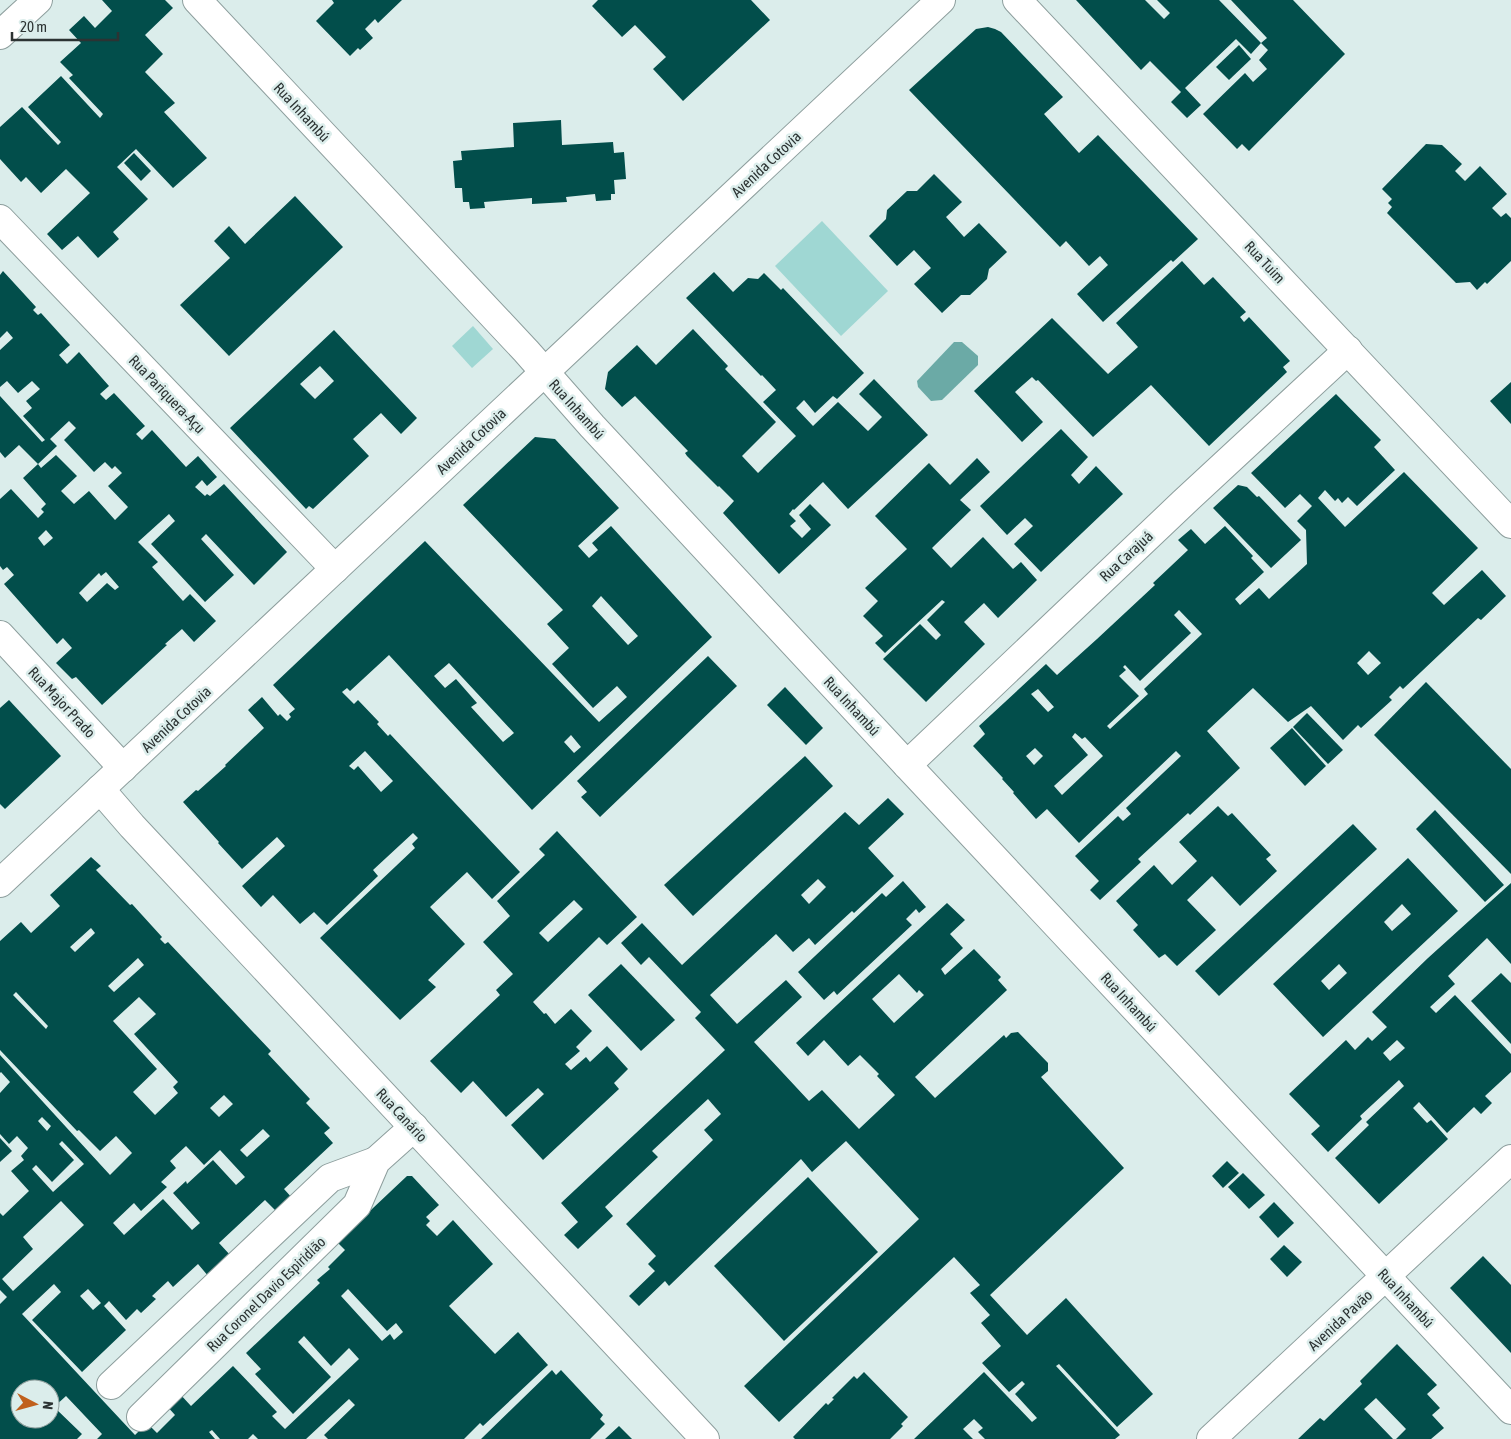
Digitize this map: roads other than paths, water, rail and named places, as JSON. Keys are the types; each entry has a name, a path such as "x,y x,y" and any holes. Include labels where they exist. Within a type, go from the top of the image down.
{"street":[{"path":"0,35 38,0"},
{"name":"Rua Inhambú","path":"197,0 907,765 1511,1410"},
{"name":"Avenida Cotovia","path":"0,883 941,0"},
{"name":"Rua Tuim","path":"1017,0 1348,350 1508,515"},
{"name":"Rua Pariquera-Açu","path":"0,219 335,569"},
{"name":"Rua Carajuá","path":"907,765 1348,350"},
{"name":"Rua Major Prado","path":"0,635 123,768"},
{"name":"Rua Canário","path":"100,789 132,826 705,1439"},
{"name":"Rua Coronel Davio Espiridião","path":"111,1385 330,1178 376,1161 414,1128"},
{"name":"Avenida Pavão","path":"1211,1439 1511,1159"},
{"name":"Rua Coronel Davio Espiridião","path":"142,1417 357,1205 376,1161"}]}
